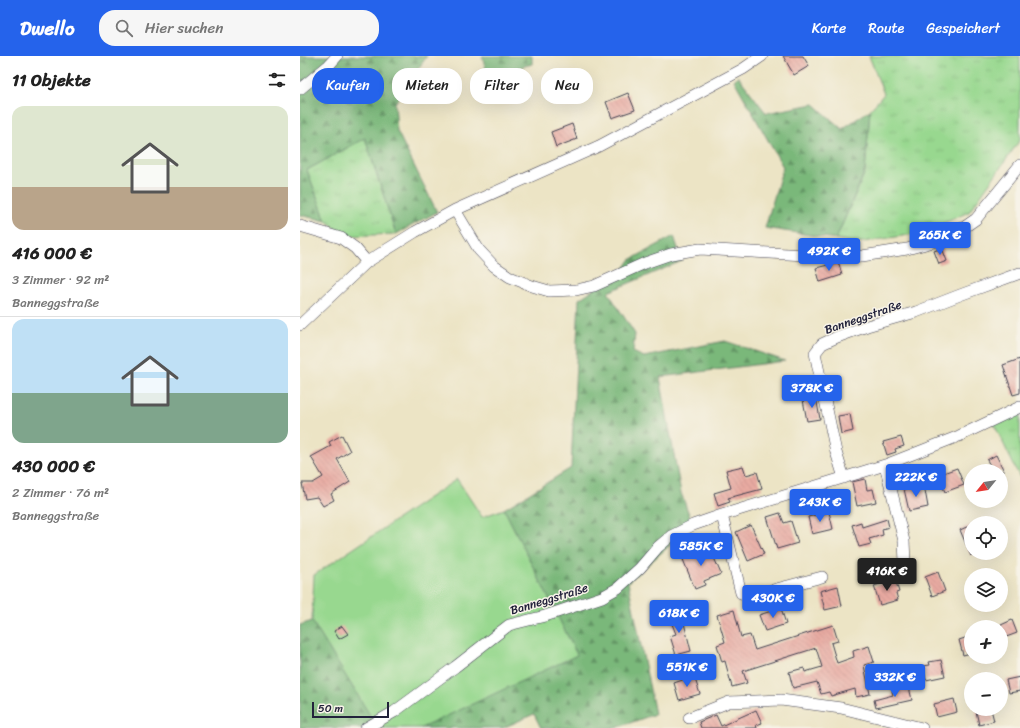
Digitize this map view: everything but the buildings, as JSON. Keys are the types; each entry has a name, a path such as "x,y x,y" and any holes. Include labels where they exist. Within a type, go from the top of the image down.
{"street":[{"path":"300,89 337,56"},
{"path":"300,325 367,262 415,232 455,210 599,146 743,69 762,56"},
{"path":"455,210 479,250 499,270 510,277 532,286 550,291 576,290 594,286 645,263 671,254 700,249 838,257 862,256 907,249 929,243 956,233 976,219 1020,165"},
{"path":"300,226 341,238 355,248 367,262"},
{"name":"Banneggstraße","path":"844,478 836,452 814,353 822,344 837,337 867,326 916,312 1020,273"},
{"name":"Banneggstraße","path":"366,728 394,712 509,625 545,616 602,597 618,588 640,568 658,547 671,536 693,525 885,465 959,436 1020,407"},
{"path":"885,465 904,541 905,562 898,572"},
{"path":"722,515 741,593 750,596 822,576"},
{"path":"689,718 729,702 782,700 841,708 922,728"}],"green space":[{"path":"300,56 427,56 419,68 392,68 392,104 395,104 397,131 437,212 396,234 365,138 307,170 326,221 300,215"},
{"path":"482,56 532,56 532,64 517,68 486,68"},
{"path":"869,56 1020,56 1020,140 969,212 921,233 857,243 836,239 865,172 870,110 884,94"},
{"path":"738,76 766,113 814,104 842,129 870,110 865,171 836,239 765,228 783,167 734,80"},
{"path":"365,138 396,234 346,236 326,221 307,170"},
{"path":"674,236 682,261 608,292 635,334 633,352 644,357 725,341 785,361 660,377 681,493 693,525 628,582 655,714 616,728 541,728 534,714 503,728 421,728 577,655 504,509 571,468 579,299 623,270 630,260"},
{"path":"1020,412 1020,478 994,424"},
{"path":"457,479 482,517 504,509 577,655 421,728 378,728 312,621 314,575"},
{"path":"312,621 378,728 300,728 300,625"}]}
